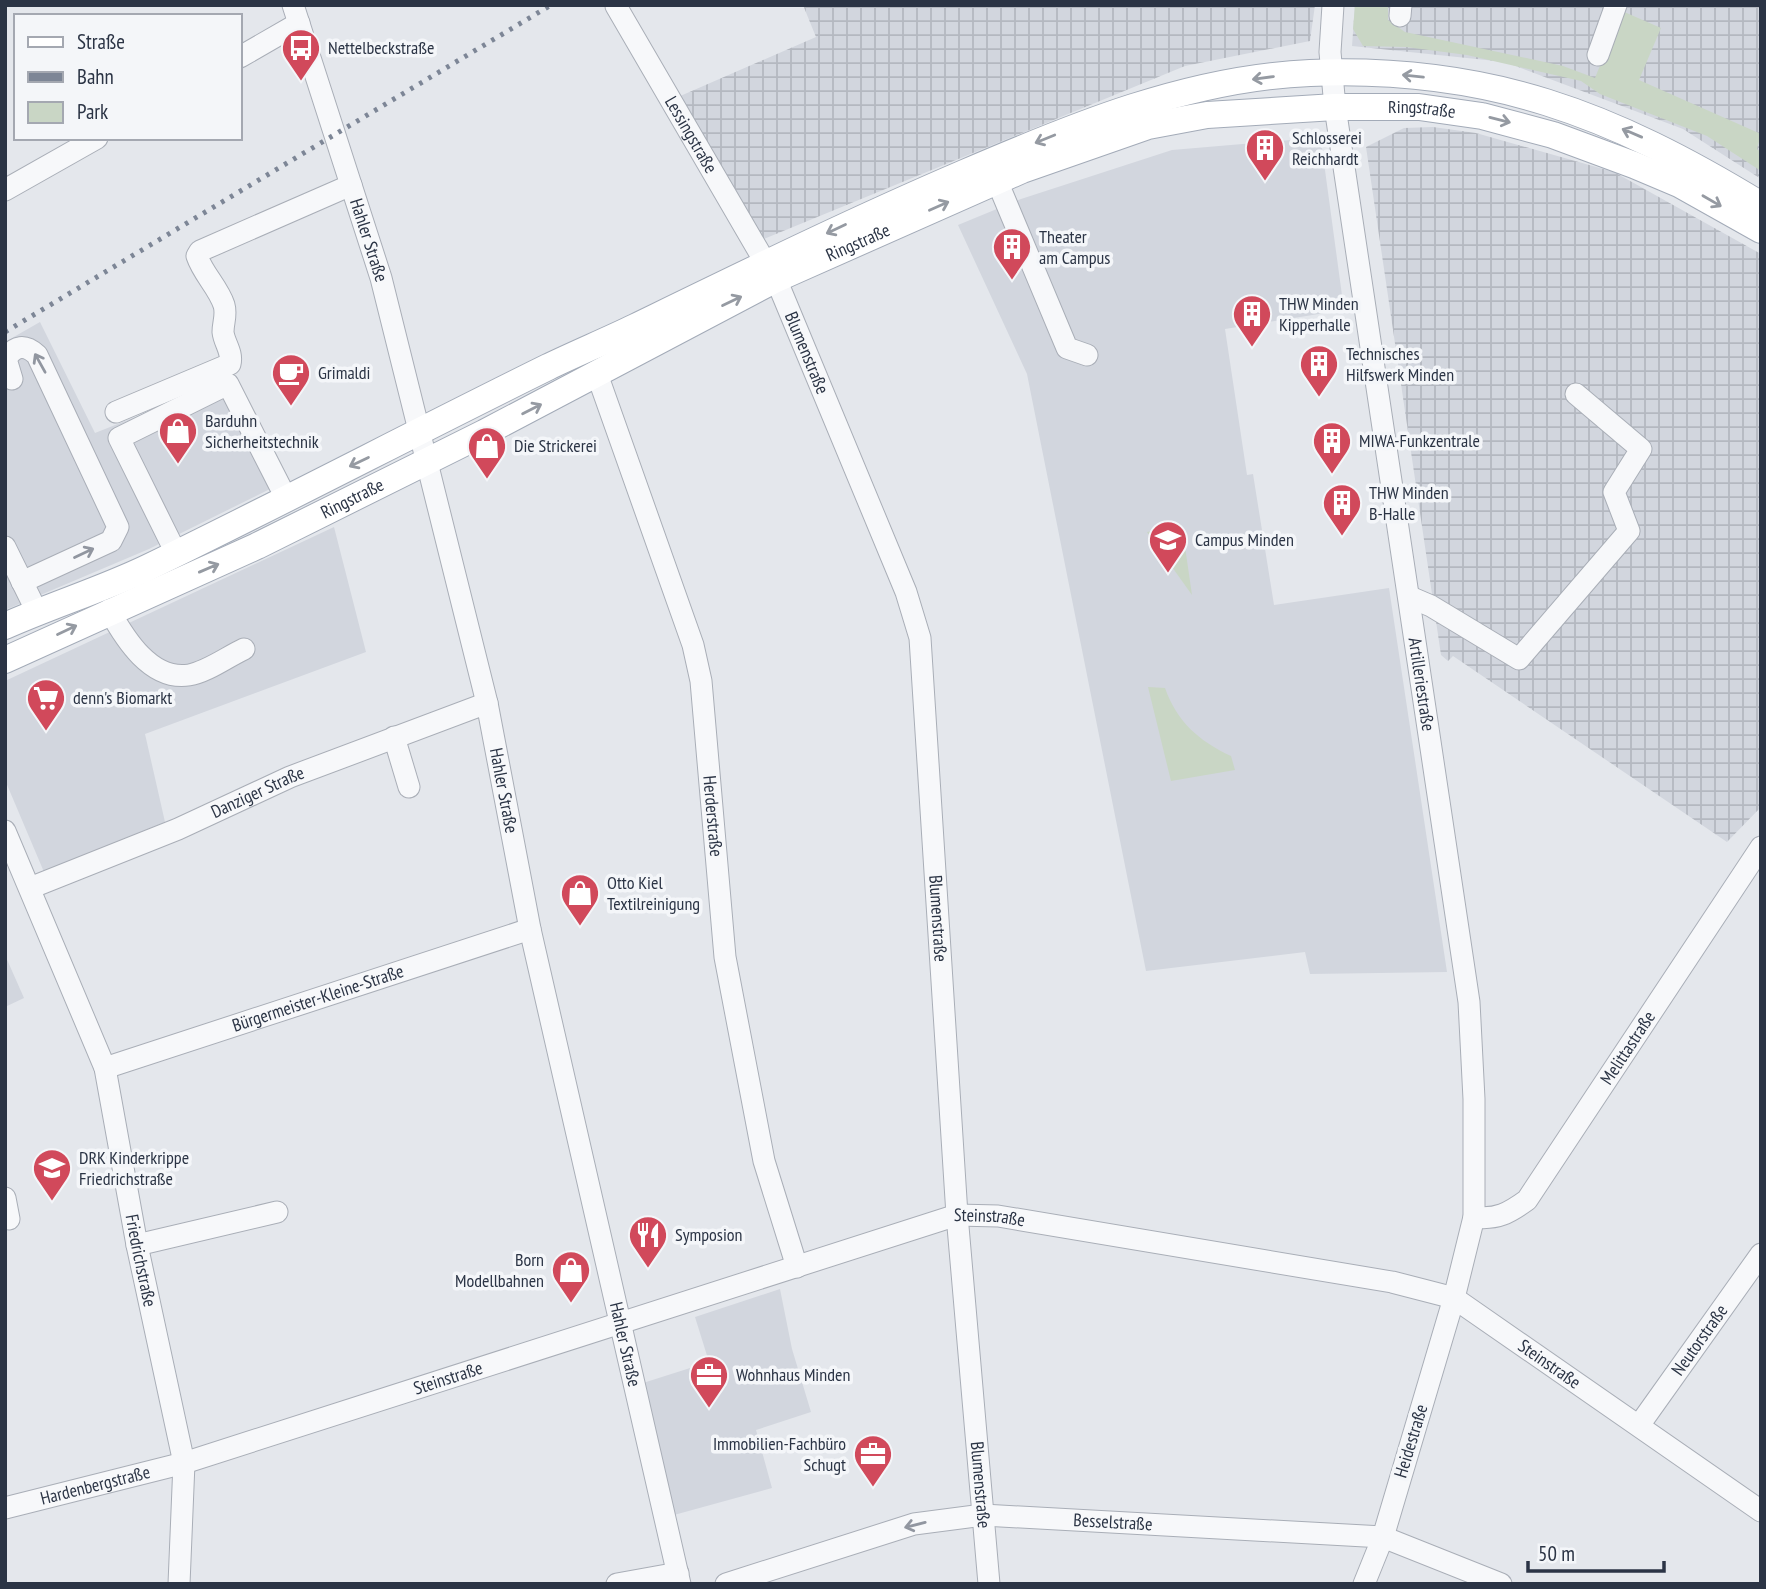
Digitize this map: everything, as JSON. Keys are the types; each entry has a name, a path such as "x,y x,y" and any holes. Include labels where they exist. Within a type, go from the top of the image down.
{"main road":[{"name":"Ringstraße","path":"5,626 132,575 420,432 770,271 1000,158 1143,104 1245,80 1331,73 1403,75 1463,82 1558,105 1668,150 1761,205"},
{"name":"Ringstraße","path":"5,660 109,610 224,561 428,462 597,373 770,271 1077,149 1159,123 1207,115 1335,107 1419,107 1482,116 1588,147 1679,184 1761,230"}],"street":[{"name":"Artilleriestraße","path":"1333,5 1331,73 1335,107 1469,1002 1474,1099 1474,1217 1454,1298"},
{"path":"1598,55 1616,5"},
{"name":"Lessingstraße","path":"616,6 770,271"},
{"path":"242,55 296,14"},
{"name":"Hahler Straße","path":"296,14 381,278 428,462 487,703 530,929 679,1578"},
{"path":"5,191 94,140"},
{"path":"997,181 1067,348 1087,355"},
{"path":"116,412 229,364 231,358 223,331 226,320 224,306 201,267 197,256 200,251 351,185"},
{"name":"Blumenstraße","path":"770,271 906,592 920,638 957,1215 989,1584"},
{"path":"12,379 6,359 12,350 21,346 30,348 37,355 118,527 111,541 22,582"},
{"name":"Herderstraße","path":"597,373 693,645 701,681 725,957 764,1161 797,1267"},
{"path":"176,553 119,438 228,384 286,498"},
{"path":"1410,597 1431,606 1519,659 1629,531 1614,492 1641,449 1576,394"},
{"path":"5,547 37,612"},
{"path":"109,610 124,636 137,651 155,667 171,675 191,675 244,649"},
{"name":"Danziger Straße","path":"30,888 178,829 290,777 487,703"},
{"path":"394,737 410,786"},
{"name":"Friedrichstraße","path":"5,831 105,1068 137,1245 184,1462 179,1584"},
{"name":"Melittastraße","path":"1474,1217 1490,1219 1507,1214 1527,1200 1761,847"},
{"name":"Bürgermeister-Kleine-Straße","path":"105,1068 530,929"},
{"path":"137,1245 277,1212"},
{"name":"Steinstraße","path":"184,1462 957,1215 998,1216 1392,1282 1454,1298 1640,1424 1761,1511"},
{"name":"Neutorstraße","path":"1640,1424 1761,1254"},
{"name":"Heidestraße","path":"1364,1584 1383,1537 1454,1298"},
{"name":"Hardenbergstraße","path":"5,1508 184,1462"},
{"name":"Besselstraße","path":"726,1584 915,1524 983,1515 1383,1537 1501,1584"},
{"path":"617,1584 679,1578"}],"shaded area":[{"path":"803,5 1315,5 1310,41 1185,66 759,241 678,97 816,37"},
{"path":"1355,5 1761,5 1761,179 1683,129 1505,62 1352,46"},
{"path":"1433,127 1476,133 1614,172 1761,254 1761,807 1727,842 1453,656 1448,661 1441,655 1366,147 1404,128"},
{"name":"Campus Minden","path":"1303,139 1322,148 1344,310 1225,329 1247,475 1253,474 1274,605 1389,588 1447,972 1310,974 1305,952 1146,971 1027,374 958,225 1021,199 1172,150"},
{"path":"40,322 95,433 231,379 282,483 149,549 5,610 5,342"},
{"path":"334,527 366,652 145,734 165,822 44,872 5,780 5,681"},
{"path":"5,955 24,998 5,1007"},
{"path":"780,1289 792,1349 811,1412 756,1430 772,1488 674,1515 643,1383 709,1362 695,1317"}],"green space":[{"path":"1355,5 1388,5 1388,20 1405,32 1563,66 1595,78 1622,11 1661,28 1639,80 1761,134 1757,149 1761,152 1761,171 1707,136 1600,94 1581,81 1467,55 1406,47 1363,46 1353,29"},
{"path":"1182,526 1192,595 1147,532"},
{"path":"1148,687 1165,688 1183,721 1199,737 1231,756 1235,770 1171,781"}],"railway":[{"path":"5,332 551,5"}],"place":[{"name":"Nettelbeckstraße","path":"301,82"},
{"name":"Schlosserei Reichhardt","path":"1265,182"},
{"name":"Theater am Campus","path":"1012,281"},
{"name":"THW Minden Kipperhalle","path":"1252,348"},
{"name":"Technisches Hilfswerk Minden","path":"1319,398"},
{"name":"Grimaldi","path":"291,407"},
{"name":"Barduhn Sicherheitstechnik","path":"178,465"},
{"name":"MIWA-Funkzentrale","path":"1332,475"},
{"name":"Die Strickerei","path":"487,480"},
{"name":"THW Minden B-Halle","path":"1342,537"},
{"name":"Campus Minden","path":"1168,574"},
{"name":"denn's Biomarkt","path":"46,732"},
{"name":"Otto Kiel Textilreinigung","path":"580,927"},
{"name":"DRK Kinderkrippe Friedrichstraße","path":"52,1202"},
{"name":"Symposion","path":"648,1269"},
{"name":"Born Modellbahnen","path":"571,1304"},
{"name":"Wohnhaus Minden","path":"709,1409"},
{"name":"Immobilien-Fachbüro Schugt","path":"873,1488"}]}
